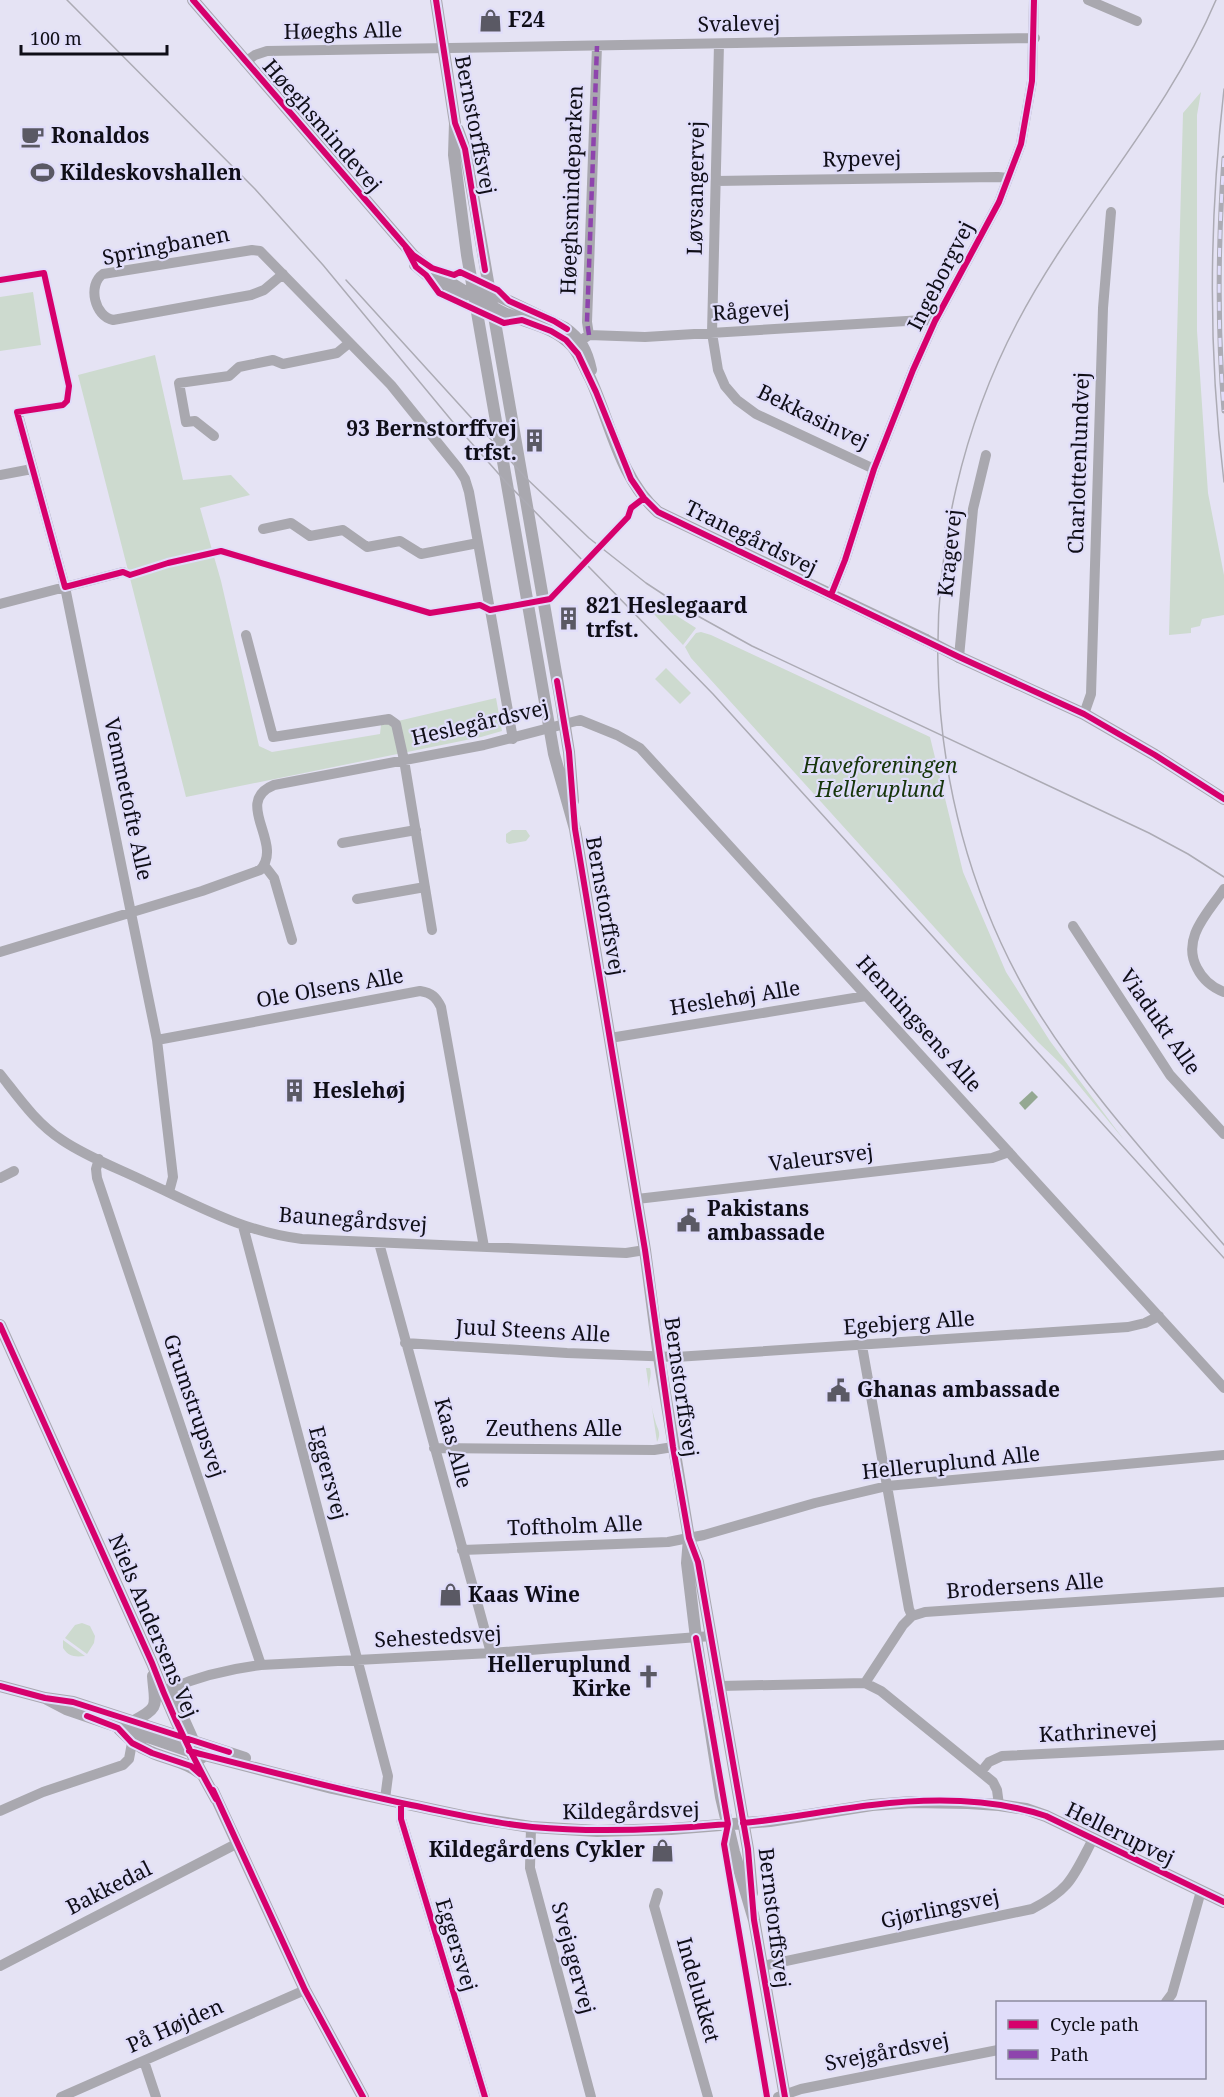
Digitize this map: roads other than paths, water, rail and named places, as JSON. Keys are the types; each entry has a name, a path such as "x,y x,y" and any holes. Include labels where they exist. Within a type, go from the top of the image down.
{"street":[{"name":"Høeghsmindevej","path":"192,0 406,248 421,262 472,289"},
{"name":"Bernstorffsvej","path":"436,0 455,123 454,151 459,200 472,289 549,728 575,829"},
{"name":"Ingeborgvej","path":"831,595 845,560 874,469 913,370 935,321 999,202 1021,144 1032,81 1035,38 1034,0"},
{"path":"1089,0 1137,21"},
{"name":"Svalevej","path":"444,48 1035,38"},
{"name":"Løvsangervej","path":"712,333 718,44"},
{"name":"Høeghsmindeparken","path":"580,340 587,322 597,46"},
{"name":"Høeghs Alle","path":"245,62 267,51 444,48"},
{"name":"Bernstorffsvej","path":"455,123 465,149 565,724 575,829 637,1199 688,1538 687,1563 696,1638 728,1824 754,1920"},
{"name":"Rypevej","path":"716,181 892,177 1008,178"},
{"name":"Charlottenlundvej","path":"1084,714 1092,694 1103,308 1111,212"},
{"path":"406,248 416,267 434,281 471,303 476,310"},
{"name":"Springbanen","path":"283,274 264,290 245,296 113,320 106,319 100,313 93,291 98,277 104,274 252,250 260,251 283,274 348,344 391,385 465,479 513,739"},
{"name":"Tranegårdsvej","path":"472,289 491,305 511,315 580,340"},
{"name":"Tranegårdsvej","path":"472,289 489,292 554,321 580,340 580,358 631,479 644,498 658,512 1084,714 1147,750 1224,799"},
{"name":"Rågevej","path":"580,340 915,320 935,321"},
{"name":"Bekkasinvej","path":"712,333 718,370 725,386 737,400 756,414 874,469"},
{"path":"214,436 195,421 186,422 179,383 229,376 239,367 273,360 283,364 337,353 348,344"},
{"name":"Vemmetofte Alle","path":"19,418 65,587 157,1040 173,1177 169,1192"},
{"name":"Kragevej","path":"960,657 973,509 986,455"},
{"path":"0,476 32,469"},
{"path":"263,529 291,523 310,536 343,530 367,547 400,541 421,554 478,543"},
{"path":"0,604 123,572"},
{"name":"Heslegårdsvej","path":"246,635 273,737 389,718 396,724 404,760"},
{"name":"Henningsens Alle","path":"565,724 583,721 617,735 640,748 1224,1388"},
{"name":"Heslegårdsvej","path":"264,865 268,854 257,800 260,794 274,785 513,739 565,724"},
{"path":"404,760 432,930"},
{"path":"342,843 416,830"},
{"path":"0,952 202,891 260,870 264,865 274,878 292,940"},
{"path":"357,899 425,887"},
{"path":"1224,889 1197,928 1192,938 1191,950 1194,964 1201,976 1212,987 1224,992"},
{"name":"Viadukt Alle","path":"1073,926 1170,1076 1224,1134"},
{"name":"Ole Olsens Alle","path":"157,1040 420,991 429,993 436,998 441,1007 484,1247"},
{"name":"Heslehøj Alle","path":"610,1038 866,996"},
{"name":"Baunegårdsvej","path":"0,1074 36,1119 63,1140 243,1226 280,1236 302,1239 626,1253 645,1250"},
{"name":"Valeursvej","path":"637,1199 992,1158 1009,1152"},
{"name":"Grumstrupsvej","path":"99,1159 96,1169 97,1178 261,1665"},
{"path":"0,1178 14,1171"},
{"name":"Eggersvej","path":"243,1226 388,1776 385,1799"},
{"name":"Kaas Alle","path":"379,1243 491,1653"},
{"name":"Egebjerg Alle","path":"659,1356 862,1346 1128,1327 1145,1323 1158,1316"},
{"name":"Niels Andersens Vej","path":"0,1325 152,1663 162,1693 191,1745 305,1990 363,2097"},
{"name":"Juul Steens Alle","path":"405,1343 659,1356"},
{"path":"862,1346 886,1486 912,1616 903,1625 865,1683"},
{"name":"Zeuthens Alle","path":"434,1448 654,1450 673,1447"},
{"name":"Helleruplund Alle","path":"688,1538 886,1486 1224,1455"},
{"name":"Bernstorffsvej","path":"688,1538 698,1562 744,1823 754,1920 783,2097"},
{"name":"Toftholm Alle","path":"462,1550 668,1542 688,1538"},
{"name":"Brodersens Alle","path":"912,1616 925,1612 1224,1592"},
{"name":"Sehestedsvej","path":"162,1693 194,1678 224,1670 261,1665 491,1653 711,1636"},
{"path":"720,1686 865,1683 881,1691 993,1782 997,1790 999,1806"},
{"name":"Kildegårdsvej","path":"0,1686 45,1698 73,1702 134,1721 191,1745"},
{"path":"134,1721 151,1712 162,1693"},
{"name":"Kildegårdsvej","path":"45,1698 66,1709 118,1728 191,1745 302,1780 468,1817 531,1827 618,1832 770,1821 872,1804 912,1802 999,1806"},
{"name":"Kildegårdsvej","path":"118,1728 132,1743 152,1753 191,1766 204,1777"},
{"path":"0,1811 43,1792 123,1765 129,1759 132,1743"},
{"name":"Niels Andersens Vej","path":"191,1745 216,1799"},
{"name":"Kathrinevej","path":"981,1772 989,1762 1002,1756 1224,1745"},
{"name":"Eggersvej","path":"401,1803 401,1820 485,2097"},
{"name":"Hellerupvej","path":"999,1806 1026,1809 1046,1816 1224,1902"},
{"name":"Svejagervej","path":"531,1827 530,1868 591,2097"},
{"name":"Gjørlingsvej","path":"762,1966 1032,1909 1055,1897 1071,1882 1093,1839"},
{"name":"Bakkedal","path":"0,1966 236,1844"},
{"path":"1167,2001 1172,1994 1201,1892"},
{"name":"Indelukket","path":"658,1893 654,1906 708,2097"},
{"name":"På Højden","path":"61,2097 305,1990"},
{"name":"Svejgårdsvej","path":"783,2097 801,2089 996,2050"},
{"path":"144,2061 156,2097"}],"tram line":[{"path":"67,0 255,189 323,265 452,421 505,481 713,694 1224,1258"},
{"path":"1216,0 1196,43 1172,84 1040,282 1017,323 981,403 956,487 942,574 938,661 945,749 962,835 990,918 1029,997 1072,1062 1121,1125 1224,1245"},
{"path":"1224,89 1215,187 1212,286 1215,384 1224,482"},
{"path":"346,280 526,478 589,538 646,583 687,610 752,646 1149,833 1224,877"}],"railway":[{"path":"1224,158 1219,284 1224,411"}],"place":[{"name":"F24","path":"490,20"},
{"name":"Ronaldos","path":"33,136"},
{"name":"Kildeskovshallen","path":"42,173"},
{"name":"93 Bernstorffvej trfst.","path":"535,441"},
{"name":"821 Heslegaard trfst.","path":"568,618"},
{"name":"Heslehøj","path":"295,1091"},
{"name":"Pakistans ambassade","path":"689,1221"},
{"name":"Ghanas ambassade","path":"839,1390"},
{"name":"Kaas Wine","path":"450,1595"},
{"name":"Helleruplund Kirke","path":"649,1677"},
{"name":"Kildegårdens Cykler","path":"663,1850"}],"park label":[{"name":"Haveforeningen Helleruplund","path":"880,778"}]}
